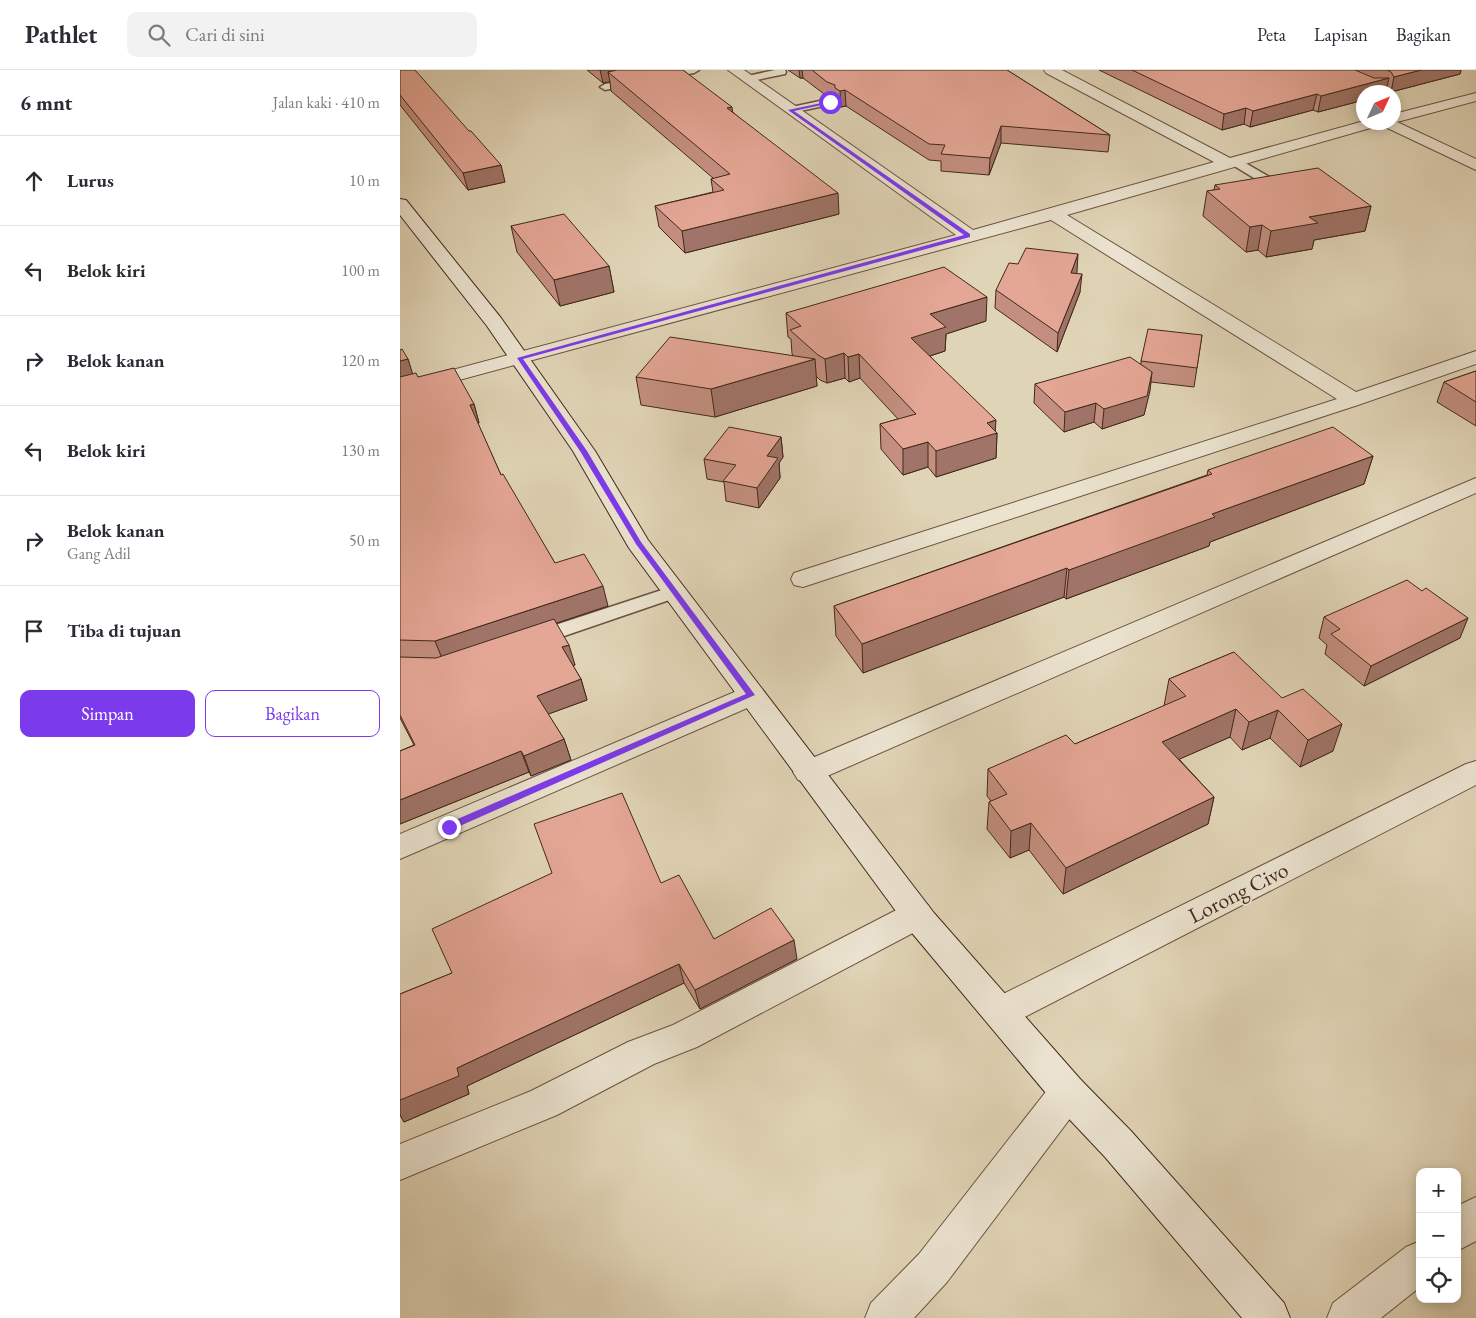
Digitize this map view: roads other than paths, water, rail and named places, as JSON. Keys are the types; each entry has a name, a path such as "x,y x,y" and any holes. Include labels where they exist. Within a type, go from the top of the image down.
{"street":[{"path":"1051,70 1231,162"},
{"path":"741,75 968,236"},
{"path":"1401,116 1476,97"},
{"path":"1402,102 1420,111"},
{"path":"400,390 1053,214 1356,128"},
{"path":"1401,129 1476,165"},
{"path":"403,212 494,322 584,451 638,543 917,915 1068,1092 1118,1144 1269,1318"},
{"path":"1053,214 1354,400"},
{"path":"803,579 1354,400 1476,356"},
{"path":"808,772 1476,485"},
{"path":"400,847 751,695"},
{"name":"Lorong Civo","path":"1001,1012 1476,772"},
{"path":"400,1162 544,1103 641,1054 685,1036 917,915"},
{"path":"886,1318 933,1268 1068,1092"},
{"path":"1461,1228 1476,1216"},
{"path":"1348,1318 1416,1264"}],"lane":[{"path":"605,88 694,70"},
{"path":"741,75 781,72"},
{"path":"791,110 830,102"},
{"path":"1231,162 1281,188"},
{"path":"518,645 674,592"}]}
